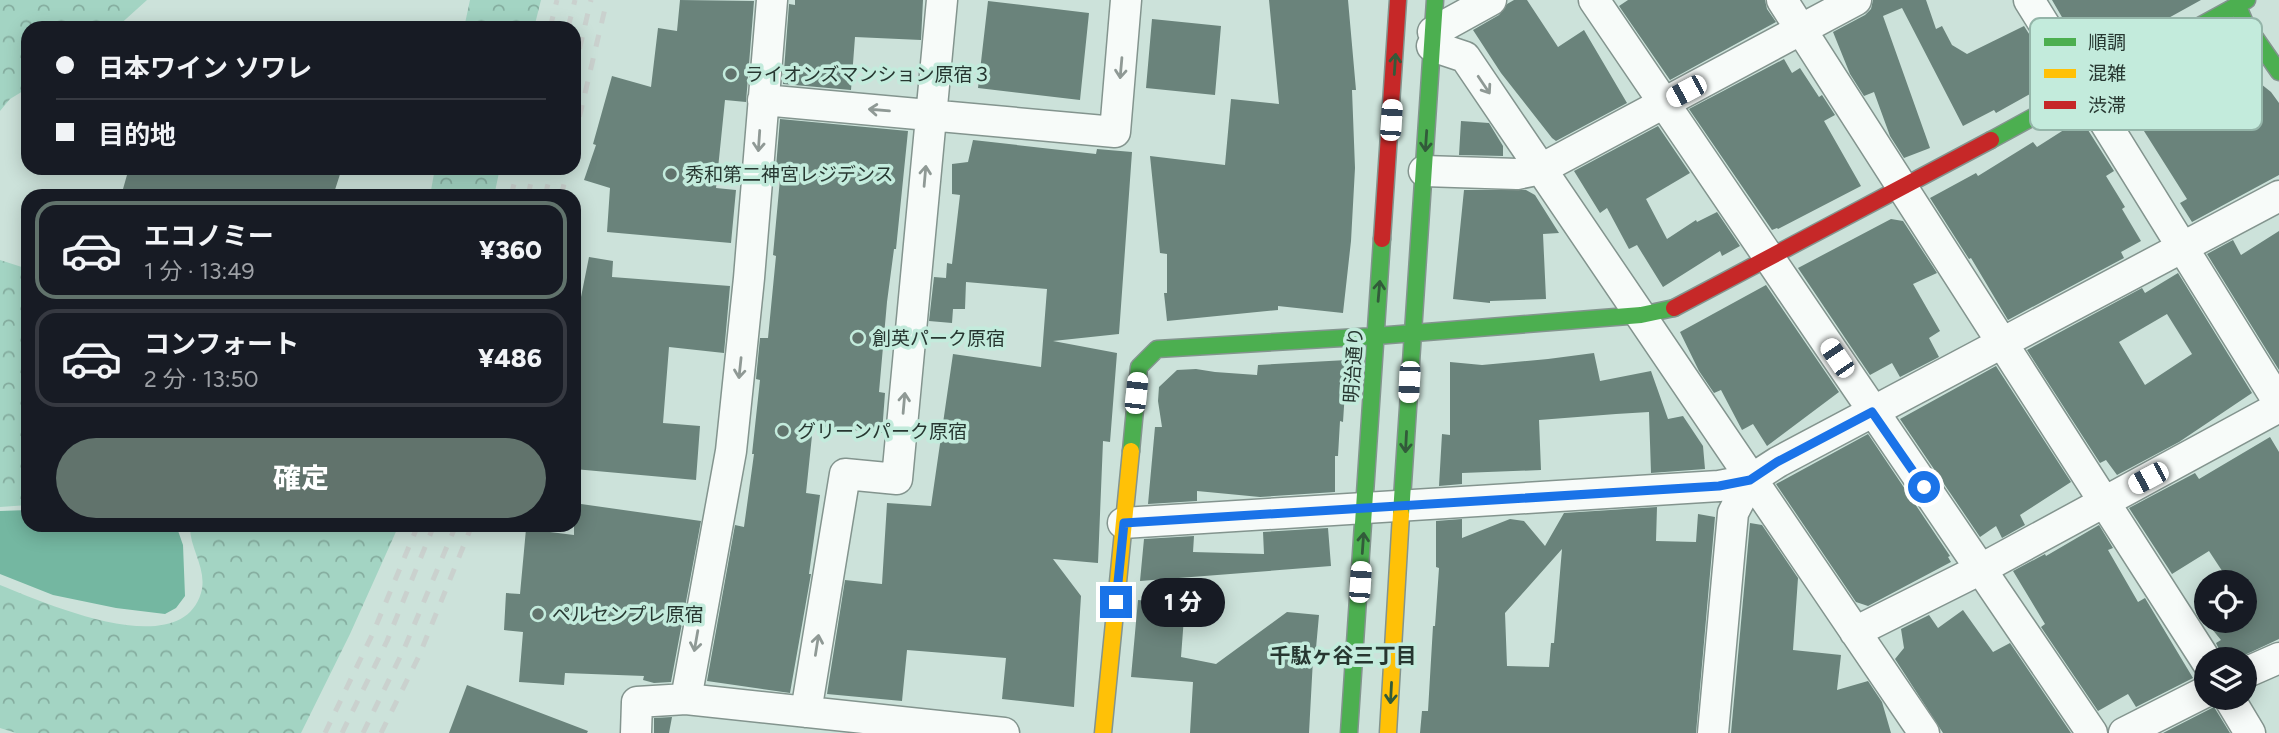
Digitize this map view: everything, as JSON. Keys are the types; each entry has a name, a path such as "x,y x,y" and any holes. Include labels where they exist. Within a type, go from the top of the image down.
{"street":[{"path":"685,699 732,451 772,0"},
{"path":"806,712 845,474 897,479 942,0"},
{"path":"763,100 1115,132 1126,0"},
{"name":"明治通り","path":"1349,733 1398,0"},
{"path":"1388,733 1412,333 1436,0"},
{"path":"1433,39 1490,0"},
{"path":"1594,0 2092,733"},
{"path":"1782,0 2197,647"},
{"path":"1424,171 1517,174 1541,169 1856,0"},
{"path":"2029,0 2040,18"},
{"path":"2209,18 2239,1 2244,18"},
{"path":"1433,39 1465,57 1924,733"},
{"path":"2262,48 2279,72"},
{"path":"1103,733 1139,366 1157,349 1376,336 1641,315 1678,307 1902,190 2030,119"},
{"path":"1855,632 1981,569 2279,405 2109,130"},
{"path":"1124,523 1719,486 1750,480 1777,462 2182,250 2279,196"},
{"path":"1713,733 1733,513 1750,480"},
{"path":"2257,668 2279,658"},
{"path":"2124,733 2194,698"},
{"path":"636,733 637,702 685,699 1004,733"},
{"path":"2236,710 2250,733"}],"green space":[{"path":"0,0 147,0 124,21 21,21 21,92 10,99 0,111"},
{"path":"470,0 541,0 536,21 466,21"},
{"path":"434,175 498,175 496,189 431,189"},
{"path":"0,260 21,267 21,506 0,507"},
{"path":"396,532 301,733 16,733 0,728 0,585 77,614 109,622 140,626 167,624 188,614 201,593 202,576 190,534"}],"shaded area":[{"path":"21,510 21,532 178,532 183,545 185,596 176,608 165,614 116,608 53,595 0,574 0,511"}],"building":[{"path":"680,0 754,1 746,102 725,100 716,188 736,190 731,243 607,232 610,188 584,180 596,145 593,144 612,76 651,87 658,28 677,31"},
{"path":"795,0 923,0 921,40 855,37 851,90 783,84 789,4 795,5"},
{"path":"1269,0 1348,0 1356,90 1352,90 1355,168 1343,313 1278,306 1278,310 1167,321 1164,293 1167,293 1167,254 1160,253 1150,156 1225,165 1231,99 1279,104"},
{"path":"1514,0 1527,0 1558,47 1584,30 1627,103 1556,141 1552,138 1501,73 1473,30 1499,15 1507,4"},
{"path":"1628,0 1765,0 1767,9 1776,22 1670,80 1619,6"},
{"path":"1873,0 1926,0 1936,29 1942,26 1952,45 1967,54 2024,26 2030,35 2030,94 1996,113 1994,110 1963,126 1902,8 1883,16 1930,148 1904,158 1890,136 1874,92 1864,96 1850,74 1833,32 1871,9"},
{"path":"2052,0 2201,0 2168,18 2062,18"},
{"path":"988,1 1089,13 1080,100 978,88"},
{"path":"1152,19 1221,26 1215,95 1146,88"},
{"path":"1784,59 1792,73 1800,68 1835,115 1824,121 1861,186 1772,230 1689,109"},
{"path":"2262,85 2279,103 2279,175 2192,222 2180,203 2187,199 2143,130 2262,130"},
{"path":"780,119 908,131 879,392 885,393 882,433 813,426 806,493 820,495 811,574 790,693 707,681 735,525 744,527 754,454 760,380 756,379 760,338 768,338 776,256 773,255 780,179 775,179"},
{"path":"1461,121 1489,123 1503,146 1503,156 1459,155"},
{"path":"1658,126 1690,173 1646,199 1667,239 1696,220 1697,222 1717,212 1740,246 1722,256 1720,251 1663,287 1637,245 1629,249 1607,208 1600,213 1574,171"},
{"path":"2064,130 2088,130 2114,171 2106,176 2141,241 2121,252 2124,258 2008,320 1971,258 1969,259 1930,198 1976,173 1978,176 2033,142 2037,147"},
{"path":"973,140 1096,154 1097,149 1132,152 1119,334 1053,341 1117,353 1110,442 1103,441 1098,563 1053,559 1081,596 1074,707 1002,699 1006,658 907,650 902,701 827,694 845,580 882,584 887,503 931,506 953,354 1041,367 1047,289 966,282 965,309 953,309 952,323 929,321 934,277 946,278 947,263 952,264 960,195 952,194 952,164 968,162"},
{"path":"127,175 340,175 335,189 123,189"},
{"path":"1464,190 1526,190 1535,195 1559,233 1543,234 1546,299 1490,303 1453,299"},
{"path":"1891,219 1903,221 1937,273 1913,284 1940,331 1929,338 1939,357 1900,377 1892,363 1870,375 1798,268"},
{"path":"2279,231 2279,370 2207,254 2233,240 2241,255"},
{"path":"589,257 613,261 612,277 730,286 724,353 669,347 663,423 700,426 696,480 581,470 581,297"},
{"path":"2178,273 2252,393 2179,442 2117,475 2106,460 2100,463 2027,350 2142,288 2145,293","holes":["2167,314 2192,354 2145,385 2119,342"]},
{"path":"1766,285 1839,392 1767,446 1753,424 1742,430 1721,390 1714,393 1699,371 1680,332"},
{"path":"1594,353 1600,381 1651,371 1668,419 1683,416 1703,446 1705,469 1651,473 1649,412 1616,414 1539,420 1541,470 1462,473 1462,484 1439,486 1442,434 1450,435 1450,362 1482,365"},
{"path":"1347,360 1343,422 1340,421 1338,456 1335,456 1335,492 1260,497 1197,491 1197,501 1148,504 1155,427 1162,427 1159,387 1177,370 1196,369 1257,375 1258,365"},
{"path":"1996,366 2071,482 2020,515 2025,525 2002,538 1996,526 1980,537 1900,419"},
{"path":"1868,434 1950,556 1948,557 1951,562 1868,606 1856,602 1776,484"},
{"path":"2270,437 2279,452 2279,639 2257,649 2257,647 2218,647 2216,643 2221,640 2215,633 2257,633 2257,570 2221,570 2209,551 2172,574 2129,508 2195,473 2199,479"},
{"path":"581,504 701,521 671,682 654,683 643,680 644,676 565,673 564,685 519,682 523,632 504,630 506,593 520,594 526,532 574,535 574,532 581,532"},
{"path":"1657,507 1656,541 1696,542 1698,514 1715,517 1696,733 1420,733 1422,711 1428,711 1435,626 1439,568 1436,567 1436,521 1462,519 1462,538 1510,519 1524,521 1545,546 1564,513","holes":["1562,549 1554,643 1551,643 1549,667 1507,666 1505,613"]},
{"path":"1750,523 1762,525 1798,578 1793,650 1841,655 1837,690 1868,681 1882,702 1891,733 1731,733"},
{"path":"2099,525 2113,548 2108,550 2138,602 2145,598 2193,678 2136,707 2128,694 2098,711 2041,627 2045,624 2013,571 2045,554 2046,556"},
{"path":"1328,528 1331,566 1140,581 1144,539 1194,536 1193,552 1264,554 1263,532"},
{"path":"1138,600 1185,604 1181,657 1216,664 1287,612 1319,615 1313,659 1309,733 1190,733 1193,682 1131,677"},
{"path":"1963,610 1993,652 2010,643 2071,733 1943,733 1895,659 1904,648 1901,629 1929,615 1938,628"},
{"path":"467,685 588,731 449,733"},
{"path":"2208,710 2216,710 2230,733 2163,733"},
{"path":"672,717 669,733 654,733 654,718"}],"railway":[{"path":"552,21 557,0"},
{"path":"570,21 575,0"},
{"path":"581,42 591,0"},
{"path":"581,110 607,0"},
{"path":"513,189 516,175"},
{"path":"530,189 532,175"},
{"path":"547,189 550,175"},
{"path":"563,189 566,175"},
{"path":"325,733 373,633 415,532"},
{"path":"342,733 387,641 431,532"},
{"path":"363,733 404,649 453,532"},
{"path":"381,733 419,656 469,532"}],"traffic: fast":[{"path":"1401,514 1435,0"},
{"path":"2214,18 2247,0"},
{"path":"2237,4 2243,18"},
{"path":"2262,48 2279,72"},
{"path":"1991,140 2030,119"},
{"path":"1349,733 1382,239"},
{"path":"1131,451 1139,367 1157,349 1376,336 1641,315 1674,308"}],"traffic: slow":[{"path":"1103,733 1131,451"},
{"path":"1388,733 1401,514"}],"traffic: jam":[{"path":"1382,239 1398,0"},
{"path":"1674,308 1991,140"}],"place":[{"name":"ライオンズマンション原宿３","path":"731,74"},
{"name":"秀和第二神宮レジデンス","path":"671,174"},
{"name":"創英パーク原宿","path":"858,338"},
{"name":"グリーンパーク原宿","path":"783,431"},
{"name":"ペルセンプレ原宿","path":"538,614"}],"district":[{"name":"千駄ヶ谷三丁目","path":"1343,656"}],"route":[{"path":"1116,602 1124,523 1719,486 1750,480 1777,462 1872,412 1924,487"}]}
